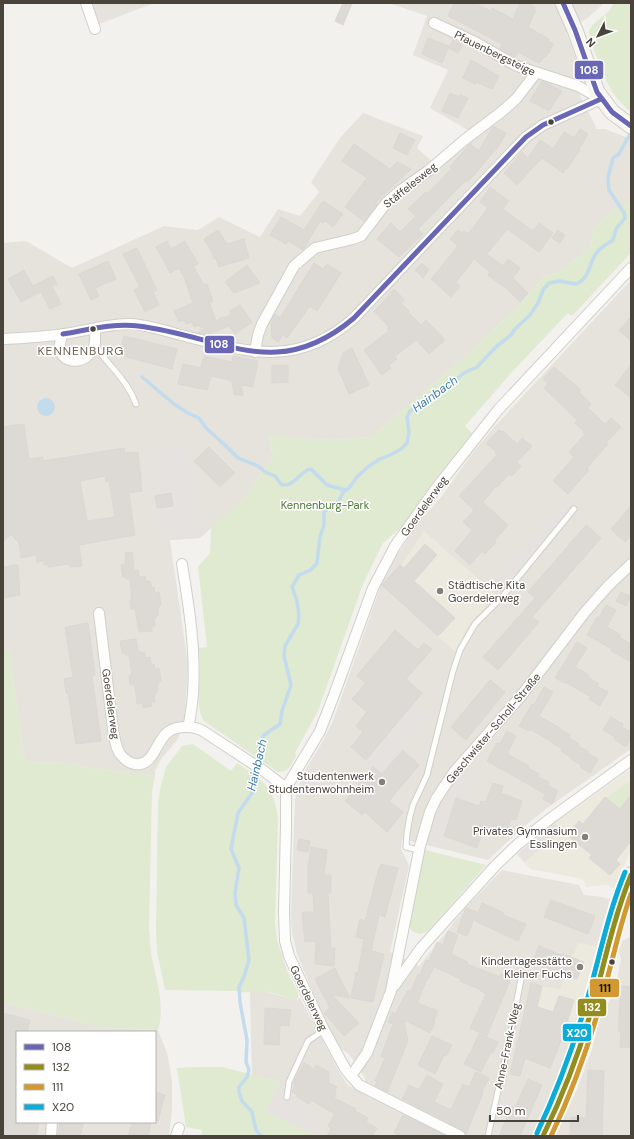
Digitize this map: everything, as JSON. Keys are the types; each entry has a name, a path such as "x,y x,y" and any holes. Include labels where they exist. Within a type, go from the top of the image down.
{"main road":[{"path":"563,3 575,30 594,85 601,99 617,117 631,126"},
{"path":"543,1136 581,1048 616,918 630,882"}],"street":[{"path":"86,3 95,29"},
{"name":"Pfauenbergsteige","path":"434,23 468,38 504,59 536,73 578,86 601,99"},
{"name":"Stäffelesweg","path":"254,352 262,324 294,266 315,248 361,236 387,202 500,113 516,99 536,73"},
{"path":"3,339 64,334 119,325 140,325 238,349 254,352 274,353 299,348 328,338 340,330 362,310 526,137 543,125 601,99"},
{"name":"Goerdelerweg","path":"460,1136 359,1085 346,1070 324,1030 289,956 285,941 286,788 320,731 373,588 395,546 437,487 498,410 631,268"},
{"path":"64,334 59,348 63,355 71,361 82,360 89,353 95,342 95,329"},
{"path":"182,564 191,627 194,662 191,714 188,727 203,731 264,771 286,788"},
{"name":"Geschwister-Scholl-Straße","path":"351,1076 367,1053 391,991 419,850 430,812 436,799 447,781 521,696 590,606 631,564"},
{"name":"Goerdelerweg","path":"99,613 116,745 120,754 130,762 142,764 152,756 164,736 169,731 188,727"},
{"path":"391,991 421,948 461,903 518,844 631,760"},
{"path":"51,1136 52,1123"}],"lane":[{"path":"95,342 100,353 129,389 136,404"},
{"path":"419,850 406,847 408,824 413,805 427,775 453,671 460,650 475,624 502,597 574,509"},
{"name":"Anne-Frank-Weg","path":"488,1136 521,980"},
{"path":"287,1097 289,1082 308,1041 324,1030"}],"shaded area":[{"path":"89,3 154,3 97,25"},
{"path":"382,3 604,3 589,17 566,32 583,77 579,94 597,129 605,129 631,139 631,202 612,211 593,230 590,249 558,272 544,277 521,304 465,357 371,437 330,440 269,437 273,457 243,500 200,538 170,540 188,665 185,718 178,739 161,759 155,771 155,776 85,767 71,763 25,762 9,651 3,651 3,243 26,241 72,268 164,226 198,230 219,217 260,237 278,209 300,216 319,192 311,182 340,138 363,113 423,136 417,148 437,166 471,132 430,108 448,70 413,55 427,16 392,4"},
{"path":"631,280 631,749 546,809 521,829 488,860 402,839 401,849 409,866 390,952 419,966 468,905 502,870 579,885 584,895 610,899 567,1053 532,1136 470,1136 365,1083 365,1078 349,1054 340,1048 320,1010 297,954 292,932 291,912 295,800 302,776 333,721 381,585 397,555 421,520 442,496 471,455 496,425"},
{"path":"154,440 156,448 185,443 200,538 170,540 167,525 157,526 154,508 173,505 171,493 155,496 148,441"},
{"path":"561,504 569,510 508,584 500,577"},
{"name":"Städtische Kita Goerdelerweg","path":"424,531 498,596 478,614 466,629 455,652 382,585 401,565"},
{"path":"413,703 427,716 410,737 405,734 403,736 408,740 381,773 367,763 369,761 366,759"},
{"name":"Privates Gymnasium Esslingen","path":"631,769 631,850 614,888 605,885 586,887 583,879 530,869 517,854 554,823"},
{"path":"466,770 475,772 472,787 466,786 462,800 456,799 442,847 429,844 434,823 442,805 451,789"},
{"path":"554,823 561,832 524,862 517,854"},
{"path":"631,937 631,1136 556,1136 578,1087 592,1049 601,1014 614,994 621,959 619,951 622,941"},
{"path":"578,943 597,946 576,1022 568,1020 564,1032 552,1029 532,1030 542,986 560,989"},
{"path":"250,991 263,991 296,1000 300,998 342,1077 349,1086 450,1136 316,1136 266,1112 279,1082 252,1075"},
{"path":"3,1002 105,1028 158,1030 167,1053 172,1081 172,1109 169,1136 3,1136"},
{"path":"275,1091 320,1113 310,1133 266,1112"}],"green space":[{"path":"614,3 631,3 631,112 615,96 609,86 589,33 592,26 609,11"},
{"name":"Kennenburg-Park","path":"631,202 631,253 572,316 568,313 511,373 465,426 472,433 437,477 404,525 383,543 363,584 318,711 295,753 296,756 293,762 289,767 285,771 278,772 204,721 201,715 199,703 199,648 207,647 198,567 210,553 211,528 243,500 273,457 269,436 330,440 371,437 465,357 521,304 544,277 558,272 590,249 593,230 612,211"},
{"path":"3,651 9,651 25,762 71,763 85,767 155,776 152,792 149,930 151,952 159,991 161,1010 158,1030 105,1028 3,1002"},
{"path":"193,744 231,771 237,763 246,769 266,786 274,800 278,821 275,922 277,940 287,971 298,992 298,997 296,1000 274,993 261,991 239,992 165,990 157,951 156,929 158,803 166,767 182,746"},
{"path":"631,781 631,799 629,798 621,808 626,812 625,814 606,798"},
{"path":"425,850 486,865 429,930 420,934 411,930 410,924"},
{"path":"223,1067 279,1082 266,1112 316,1136 201,1136 202,1130 186,1127 177,1068"}],"water":[{"path":"46,398 52,401 55,407 52,413 46,416 40,413 37,407 40,401"}],"building":[{"path":"343,3 352,3 343,25 335,21"},
{"path":"454,3 474,3 491,11 492,8 513,19 520,3 528,3 535,7 534,9 536,10 528,27 549,39 548,41 553,44 549,53 539,63 518,52 515,57 500,49 502,44 448,16"},
{"path":"428,38 449,46 442,63 422,54"},
{"path":"453,40 463,45 458,53 449,48"},
{"path":"471,60 499,76 492,89 476,82 475,84 463,78"},
{"path":"542,81 562,91 549,111 530,101"},
{"path":"450,93 459,97 460,95 468,98 458,118 442,111"},
{"path":"493,126 506,133 497,149 468,182 466,180 418,229 423,234 399,257 377,239 391,223 400,232 416,216 408,209 426,192 428,193 452,168 450,167 470,144 479,151"},
{"path":"580,129 588,134 579,149 580,150 563,173 542,158 517,185 504,173 522,152 528,158 540,140 553,149 564,132 574,138"},
{"path":"400,133 415,140 407,155 393,148"},
{"path":"354,144 390,169 397,162 411,169 375,203 377,204 364,221 345,207 367,178 342,161"},
{"path":"490,187 509,201 503,209 533,231 539,223 553,233 539,252 507,229 487,254 503,266 508,259 520,268 513,278 528,293 520,302 505,287 488,275 490,272 474,259 456,282 460,286 451,297 431,279 458,246 450,239 458,230 462,233 464,231 468,234 488,208 480,202"},
{"path":"323,201 343,214 333,227 325,221 323,223 320,221 303,250 288,241 286,244 270,235 281,217 304,230"},
{"path":"218,230 227,244 244,239 249,258 219,267 204,239"},
{"path":"558,230 565,235 560,243 552,238"},
{"path":"167,241 171,249 185,241 198,264 193,266 204,285 207,284 213,301 209,302 216,321 222,317 231,315 230,311 240,305 252,322 235,334 229,326 207,335 198,333 206,326 201,328 199,325 194,327 192,322 186,324 184,320 179,322 174,311 193,303 183,274 179,268 170,273 156,247"},
{"path":"137,248 157,290 153,292 159,305 145,312 134,290 140,287 123,254"},
{"path":"108,261 116,279 95,288 99,296 91,300 79,274"},
{"path":"314,263 323,269 327,264 341,273 317,311 310,306 287,338 283,335 278,342 272,338 271,320 275,314 280,318"},
{"path":"422,263 429,270 423,278 415,270"},
{"path":"247,265 260,283 234,293 225,282"},
{"path":"24,270 33,286 53,276 57,284 52,286 61,304 50,309 41,292 21,302 8,279"},
{"path":"394,289 405,300 401,303 421,325 426,320 445,340 429,354 416,340 395,356 397,359 389,365 391,368 382,375 364,350 389,331 387,329 389,327 374,311"},
{"path":"631,317 631,341 619,330"},
{"path":"124,336 177,349 172,369 119,355"},
{"path":"352,348 369,385 349,394 338,368 343,353"},
{"path":"204,356 232,362 233,356 258,361 253,387 241,385 243,395 234,395 232,381 211,376 207,390 178,384 183,364 201,368"},
{"path":"272,365 288,365 288,382 272,383"},
{"path":"631,365 631,398 615,385"},
{"path":"554,367 581,390 579,392 591,404 588,408 605,424 611,418 621,427 606,443 608,444 587,468 589,470 568,494 553,481 574,457 569,452 585,434 583,433 584,431 575,423 577,420 544,388 548,384 543,379"},
{"path":"24,424 29,459 43,457 43,461 124,448 125,453 138,452 142,491 129,493 135,535 79,545 82,566 70,567 69,564 48,567 48,564 44,565 44,561 37,562 36,555 21,558 19,543 11,534 3,542 3,427","holes":["105,476 106,482 109,481 115,517 87,521 80,481"]},
{"path":"499,430 502,432 503,431 517,444 522,438 532,446 517,462 521,466 512,476 509,474 497,487 496,486 483,502 508,525 485,554 482,551 470,565 455,551 472,530 463,522 474,510 459,496 497,455 495,453 496,452 486,443"},
{"path":"209,447 235,473 220,487 194,461"},
{"path":"171,493 173,506 157,508 155,496"},
{"path":"631,506 631,536 625,542 611,529"},
{"path":"586,525 601,538 532,617 539,622 498,670 483,657 535,598 528,592"},
{"name":"Städtische Kita Goerdelerweg","path":"425,544 437,555 414,581 455,618 438,636 382,585 400,565 404,568"},
{"path":"132,552 134,570 138,570 139,577 145,576 146,582 150,581 152,588 154,587 155,593 159,592 161,605 159,605 158,608 159,615 156,615 157,618 154,618 155,626 152,626 152,631 139,632 135,609 131,609 130,600 132,599 130,579 123,577 121,565 125,564 125,553"},
{"path":"18,565 20,595 3,598 3,567"},
{"path":"621,592 631,597 626,606 616,601"},
{"path":"606,605 616,610 607,627 621,635 619,637 631,644 631,662 587,635"},
{"path":"88,623 95,675 92,676 101,741 76,744 68,693 66,693 64,679 73,677 65,627"},
{"path":"395,630 418,650 424,643 432,649 406,679 422,693 366,760 351,747 363,732 356,726 367,712 352,699 366,683 357,676"},
{"path":"136,639 138,651 140,651 140,653 145,652 145,658 150,657 151,664 154,664 155,669 159,668 161,681 158,681 158,691 154,694 155,702 151,702 152,706 143,708 142,703 137,704 135,685 130,685 129,676 132,675 129,655 122,653 120,641"},
{"path":"577,642 587,648 575,667 589,675 588,677 599,684 597,686 608,692 600,706 589,699 591,697 555,678"},
{"path":"490,680 505,692 466,740 451,727"},
{"path":"544,687 553,692 539,716 570,735 569,738 579,744 578,746 588,751 587,753 598,759 590,773 580,767 581,765 571,759 572,758 561,751 562,749 552,742 530,729 529,731 519,726 532,704 534,705"},
{"path":"611,717 623,724 622,727 631,732 631,738 626,747 614,739 615,737 603,730"},
{"path":"507,731 516,736 507,754 529,766 528,768 539,774 538,777 549,782 547,785 558,791 552,804 543,799 545,794 487,761 497,743 500,744"},
{"name":"Studentenwerk Studentenwohnheim","path":"403,750 419,765 389,801 403,812 387,832 365,812 362,815 345,801 373,767 382,774"},
{"path":"493,783 503,786 501,793 522,801 516,820 511,819 504,838 483,831 477,848 444,836 456,798 479,806 481,801 486,802"},
{"path":"631,795 631,841 616,860 620,864 610,875 589,858 592,855 567,835 579,821 583,824 605,797 620,809"},
{"path":"299,839 310,841 308,852 297,850"},
{"path":"311,847 327,850 324,875 331,875 331,893 328,893 331,948 335,948 334,966 315,964 316,941 305,942 302,912 314,912 313,893 308,893 308,867"},
{"path":"381,864 398,868 385,917 379,915 371,951 384,954 373,1002 351,998 356,972 358,973 364,939 356,937 360,919 365,921"},
{"path":"551,900 595,916 588,934 544,917"},
{"path":"482,903 504,913 503,915 526,924 518,941 475,921"},
{"path":"466,908 477,912 467,936 457,932"},
{"path":"448,931 458,935 451,954 468,962 467,964 477,968 500,977 501,974 511,978 487,1036 470,1028 486,994 481,990 460,981 461,979 434,967 427,979 417,1003 438,1011 434,1021 435,1022 430,1033 404,1020 408,1041 387,1092 375,1086 377,1082 375,1081 385,1058 381,1056 393,1024 388,1022 392,1012 395,1014 408,990 411,991 426,960 429,961 437,942 443,945"},
{"path":"539,946 584,962 577,979 532,963"},
{"path":"335,968 350,998 332,995 359,1023 344,1036 324,1013 330,1008 315,979"},
{"path":"531,983 542,986 537,1007 553,1012 559,996 574,1000 563,1036 550,1068 525,1058 520,1076 510,1074"},
{"path":"621,986 631,987 631,1048 620,1047 621,1031 618,1031"},
{"path":"265,1008 291,1010 289,1026 280,1025 279,1045 264,1044"},
{"path":"3,1013 30,1020 27,1031 16,1031 16,1123 39,1123 36,1136 3,1136"},
{"path":"479,1034 498,1042 481,1072 464,1064"},
{"path":"432,1036 452,1045 446,1056 444,1055 435,1074 418,1065"},
{"path":"304,1063 314,1069 316,1065 329,1072 329,1083 337,1087 334,1092 336,1093 334,1098 356,1109 355,1111 368,1118 366,1122 377,1128 372,1136 327,1136 331,1128 328,1126 335,1114 311,1100 309,1104 297,1097 298,1095 292,1092 295,1085 293,1084"},
{"path":"588,1070 604,1071 602,1136 570,1136 571,1117 586,1118"},
{"path":"476,1072 489,1078 466,1134 463,1130 402,1099 409,1085 419,1090 427,1075 443,1084 434,1102 451,1110 463,1084 469,1087"},
{"path":"528,1079 542,1085 520,1136 499,1136 512,1107 515,1108"},
{"path":"156,1092 165,1095 158,1121 156,1120"},
{"path":"403,1115 446,1136 401,1136 394,1133"},
{"path":"60,1123 84,1123 80,1136 58,1136"},
{"path":"132,1123 141,1125 142,1123 151,1123 148,1136 128,1136"}],"waterway":[{"name":"Hainbach","path":"261,1136 256,1130 252,1112 242,1101 239,1092 239,1087 247,1077 249,1070 246,1062 247,1040 240,1002 239,987 244,977 249,960 244,918 236,905 235,893 239,868 231,849 238,813 254,790 251,779 259,759 259,745 264,735 280,724 282,711 291,685 284,656 285,646 298,624 299,616 297,601 292,587 299,575 311,570 317,563 320,537 324,525 324,512 339,501 343,492 349,488 357,477 369,466 401,449 407,443 409,432 407,417 410,411 451,384 464,373 477,367 530,315 538,303 543,290 549,283 559,281 576,284 584,279 597,253 603,246 613,240 616,229 625,218 624,213 609,190 608,178 613,158 619,154 631,132"},
{"path":"142,377 174,404 199,418 206,428 238,458 258,466 265,472 275,476 281,484 290,484 304,472 311,469 327,485 345,490"}],"transit line":[{"name":"108","path":"563,3 575,30 597,92 612,112 631,126"},
{"name":"108","path":"63,334 110,326 129,325 168,331 249,350 274,352 299,348 326,338 354,318 526,137 543,125 601,99"},
{"name":"X20","path":"537,1133 553,1098 573,1045 610,916 625,872"},
{"name":"132","path":"543,1136 567,1082 580,1046 592,1009 616,917 631,875"},
{"name":"111","path":"551,1136 574,1084 587,1048 631,894"}],"place":[{"name":"Städtische Kita Goerdelerweg","path":"440,591"},
{"name":"Studentenwerk Studentenwohnheim","path":"382,782"},
{"name":"Privates Gymnasium Esslingen","path":"585,837"},
{"name":"Kindertagesstätte Kleiner Fuchs","path":"580,967"}],"district":[{"name":"KENNENBURG","path":"81,351"}]}
